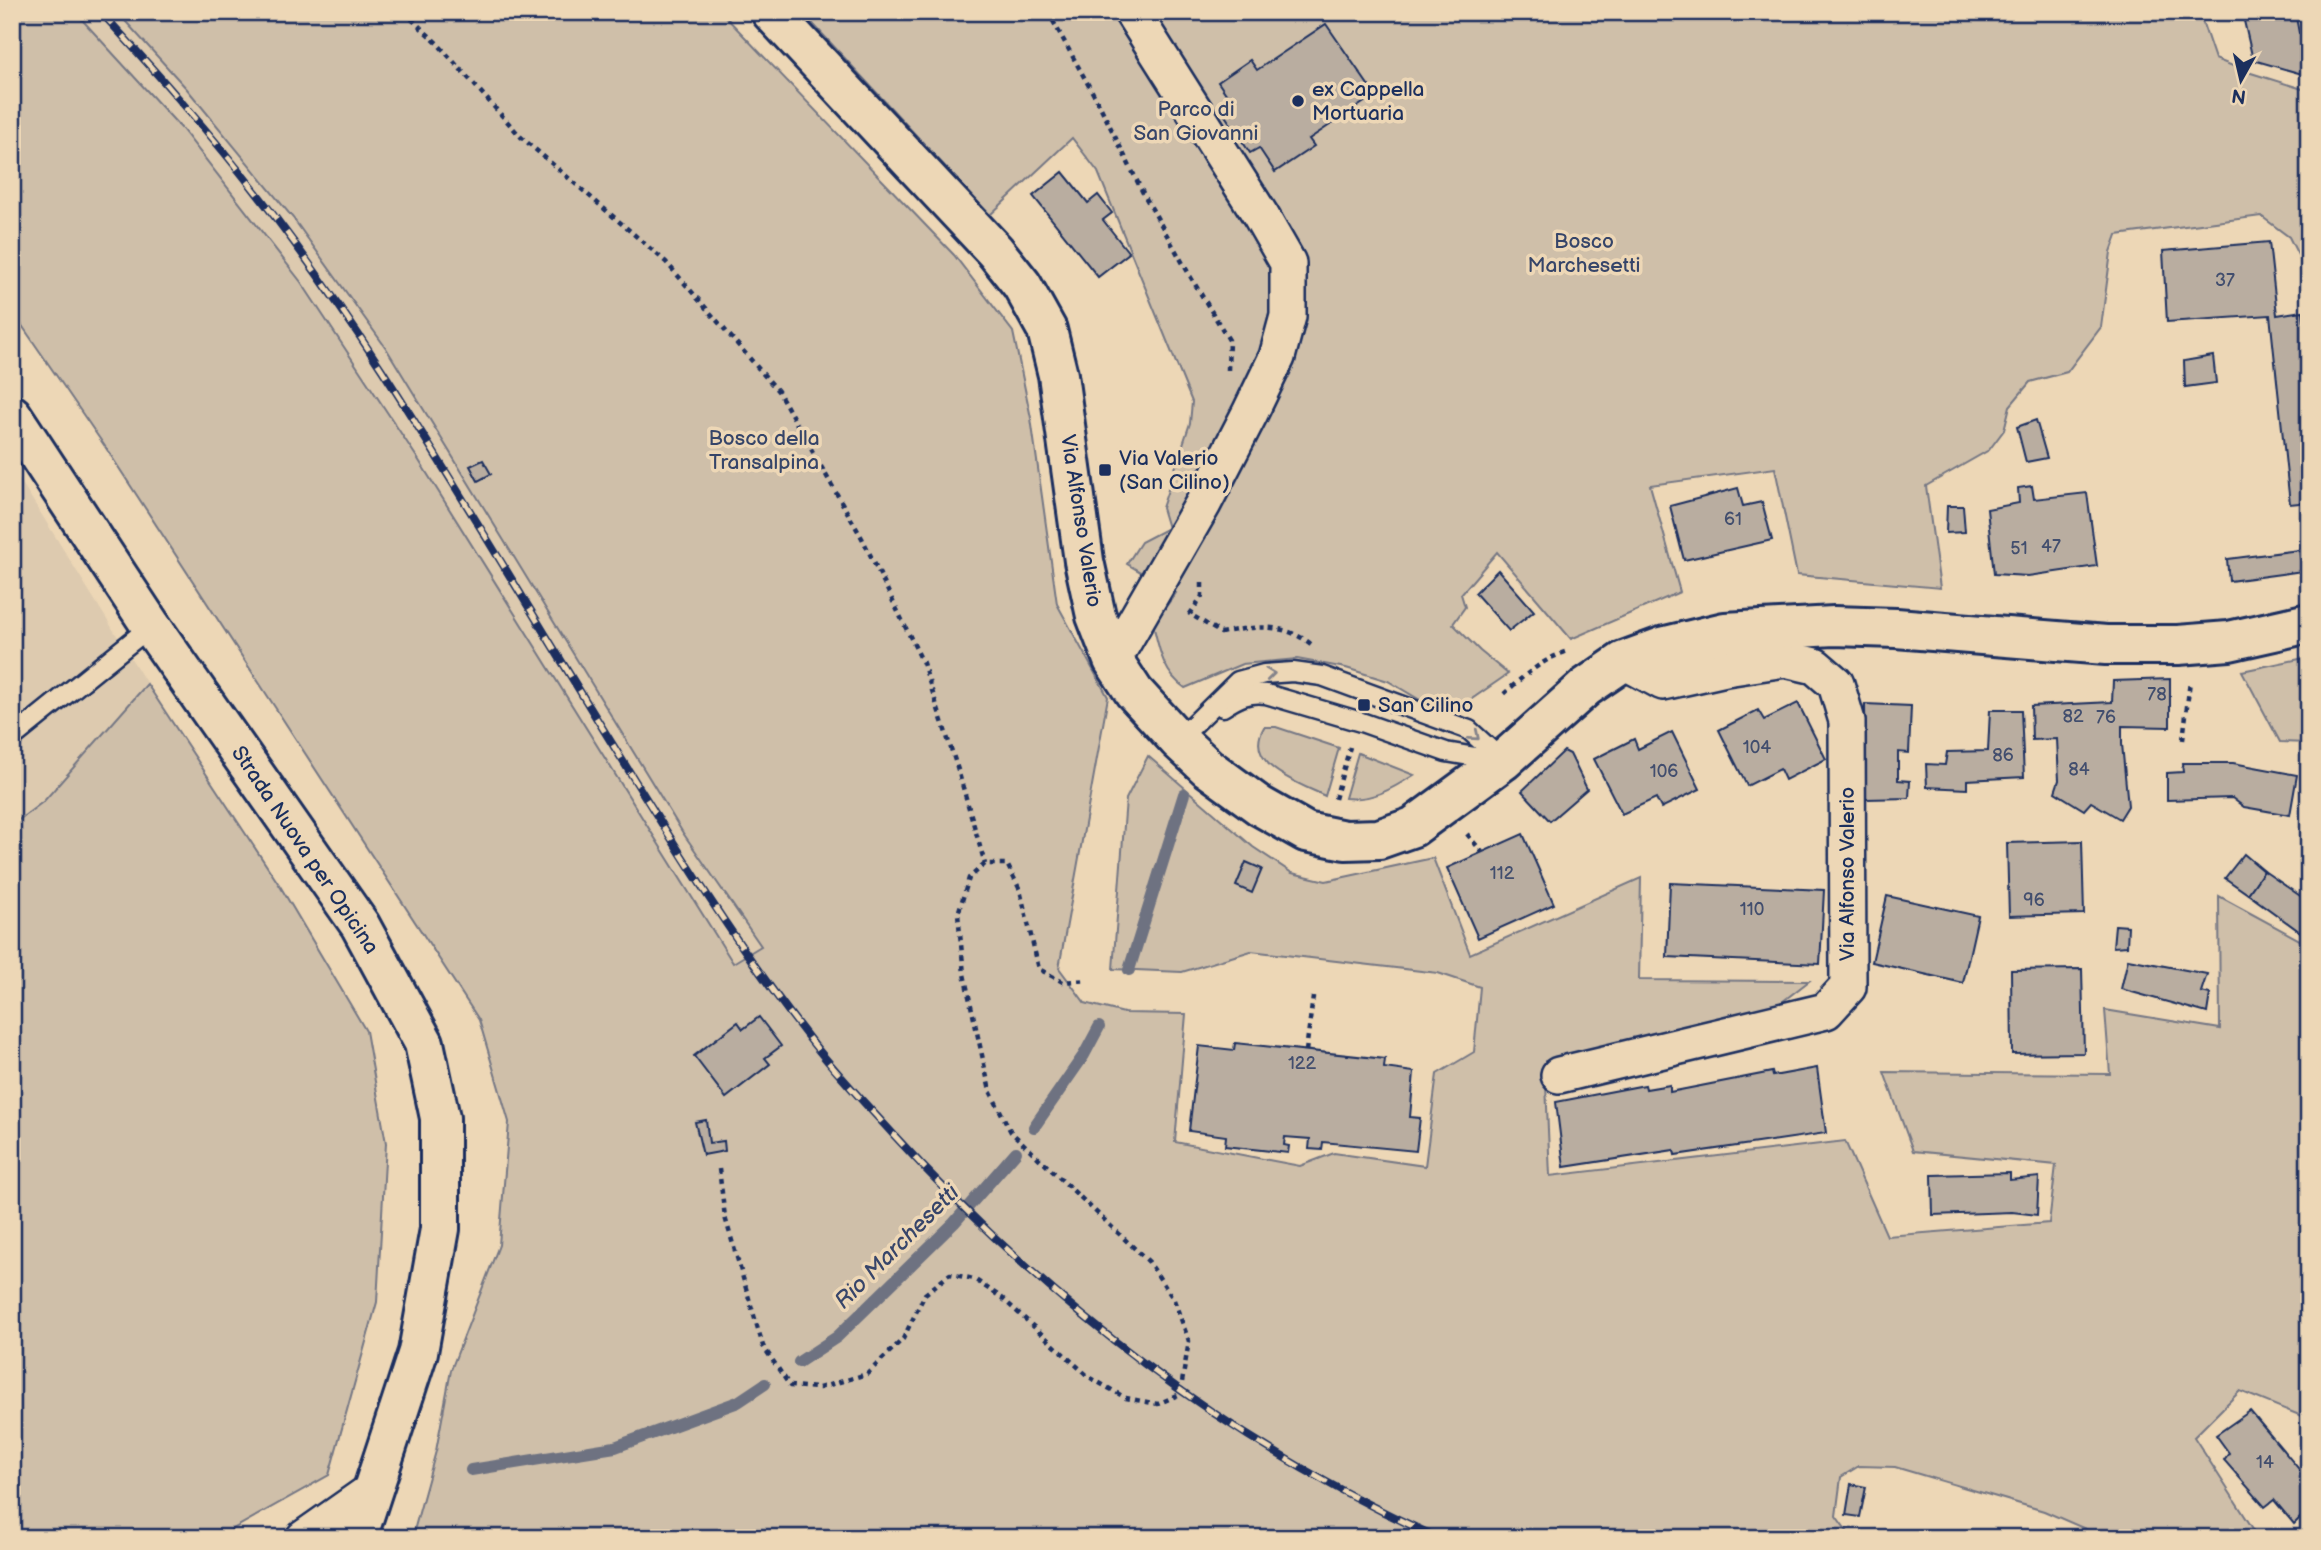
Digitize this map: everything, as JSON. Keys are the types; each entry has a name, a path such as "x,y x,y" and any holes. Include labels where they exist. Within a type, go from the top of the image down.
{"main road":[{"name":"Via Alfonso Valerio","path":"771,12 996,251 1022,285 1047,330 1058,375 1084,561 1096,616 1113,660 1133,692 1208,768 1260,806 1306,832 1345,840 1378,839 1413,827 1503,761 1576,695 1624,661 1662,647 1725,632 1834,626 1896,628 2106,645 2178,645 2229,641 2309,623"},
{"name":"Strada Nuova per Opicina","path":"12,415 151,626 360,925 424,1044 440,1118 440,1230 418,1352 357,1538"}],"street":[{"path":"1113,660 1203,504 1250,413 1277,357 1288,316 1288,263 1132,12"},
{"name":"Via Alfonso Valerio","path":"1559,1074 1826,1011 1848,987 1847,721 1836,684 1815,666 1785,659 1663,682 1624,661"},
{"path":"303,1538 371,1491"}],"lane":[{"path":"12,738 151,626"},
{"path":"1178,740 1238,681 1264,674 1293,672 1322,676 1469,730 1503,761"},
{"path":"1178,740 1239,696 1255,693 1312,707 1446,752 1503,761"}],"path":[{"path":"404,12 437,43 522,137 666,262 778,391 862,538 923,663 985,864"},
{"path":"1048,12 1149,204 1229,340 1227,380"},
{"path":"1196,605 1190,614 1221,633 1248,627 1279,627 1313,646"},
{"path":"2183,740 2190,675"},
{"path":"1334,803 1351,744"},
{"path":"1460,824 1482,852"},
{"path":"719,1169 725,1217 763,1346 790,1386 818,1388 867,1374 903,1339 925,1294 950,1274 974,1279 1002,1298 1089,1377 1126,1398 1158,1404 1180,1394 1189,1340 1174,1300 1149,1262 1011,1132 990,1091 964,974 958,914 969,878 985,864 1007,864 1020,890 1039,969 1063,982 1088,980"},
{"path":"1307,1051 1313,997"}],"shaded area":[{"path":"75,12 117,12 187,89 293,218 386,348 683,833 761,946 733,964 418,459 301,282 182,129"},
{"path":"12,467 147,684 44,801 12,825"}],"green space":[{"name":"Bosco della Transalpina","path":"12,12 75,12 182,129 301,282 418,459 733,963 761,946 683,833 386,348 293,218 187,89 117,12 721,12 954,255 1013,332 1031,418 1057,604 1108,697 1059,968 1085,1003 1124,1013 1186,1014 1175,1142 1300,1166 1334,1153 1425,1166 1437,1074 1474,1052 1480,987 1438,973 1251,951 1182,972 1113,969 1126,799 1148,756 1253,847 1292,873 1326,881 1433,858 1470,954 1641,878 1639,980 1809,981 1769,1012 1545,1061 1550,1176 1845,1141 1887,1236 2049,1223 2056,1165 1913,1151 1884,1072 2110,1074 2105,1010 2220,1029 2219,896 2309,945 2309,1419 2240,1391 2194,1437 2259,1538 2106,1538 2044,1511 1895,1467 1859,1466 1841,1477 1836,1516 1852,1538 412,1538 436,1451 451,1370 499,1245 509,1122 479,1020 104,445 12,311"},
{"name":"Bosco Marchesetti","path":"802,12 2199,12 2215,59 2309,91 2309,277 2289,237 2261,216 2117,235 2111,252 2101,327 2067,372 2030,382 2010,406 2004,430 1989,450 1926,486 1940,588 1797,575 1775,468 1650,485 1680,592 1571,639 1497,552 1461,594 1465,607 1453,624 1508,674 1447,716 1388,681 1346,668 1297,659 1242,664 1185,688 1167,668 1153,624 1176,593 1127,564 1141,542 1168,528 1162,508 1190,423 1192,402 1098,172 1072,138 990,215"},
{"path":"2309,657 2309,743 2280,742 2242,671"},
{"path":"147,684 280,886 366,1031 386,1143 377,1302 329,1475 217,1538 12,1538 12,825 44,801"},
{"path":"1264,727 1276,727 1339,748 1325,796 1276,771 1267,762 1261,752 1259,740"},
{"path":"1358,753 1414,775 1373,796 1345,798"}],"building":[{"path":"2242,12 2295,12 2299,33 2309,36 2309,76 2253,60"},
{"name":"ex Cappella Mortuaria","path":"1326,24 1375,95 1309,139 1314,146 1275,172 1259,148 1250,153 1224,114 1235,107 1218,82 1250,60 1257,70"},
{"path":"1063,172 1088,203 1098,195 1112,213 1103,220 1129,253 1098,277 1033,196"},
{"path":"2269,242 2277,315 2303,311 2305,334 2309,334 2309,502 2290,504 2270,315 2167,322 2163,251"},
{"path":"2213,356 2216,383 2185,387 2184,361"},
{"path":"2036,420 2047,458 2026,462 2017,427"},
{"path":"483,460 491,474 478,481 470,466"},
{"path":"2032,486 2034,499 2087,493 2097,566 2028,576 1994,574 1987,509 2019,503 2018,488"},
{"path":"1738,488 1743,506 1762,502 1772,540 1684,560 1670,506"},
{"path":"1947,506 1963,506 1965,532 1946,533"},
{"path":"2299,550 2303,571 2229,581 2227,559"},
{"path":"1498,570 1534,611 1509,631 1475,593"},
{"path":"2170,679 2170,727 2122,726 2128,806 2120,819 2091,802 2084,810 2055,792 2059,780 2057,739 2032,740 2031,706 2112,702 2113,681"},
{"path":"1798,703 1826,759 1785,780 1780,769 1747,786 1719,730 1758,710 1764,720"},
{"path":"1865,704 1911,706 1909,753 1898,752 1898,780 1910,781 1909,798 1866,799"},
{"path":"1990,710 2021,710 2024,777 1967,780 1967,789 1927,787 1926,764 1945,765 1947,752 1988,751"},
{"path":"1672,732 1700,789 1661,808 1656,798 1622,814 1594,759 1634,739 1638,749"},
{"path":"1564,751 1570,754 1587,789 1550,821 1522,791"},
{"path":"2182,763 2233,763 2297,775 2290,815 2244,807 2232,798 2167,800 2167,773 2183,772"},
{"path":"1523,834 1554,904 1478,938 1447,868"},
{"path":"2082,841 2084,914 2009,916 2007,843"},
{"path":"2244,854 2264,871 2248,894 2225,878"},
{"path":"1246,862 1262,869 1252,893 1236,886"},
{"path":"2264,871 2309,902 2309,926 2303,934 2248,894"},
{"path":"1670,883 1824,890 1820,964 1667,957"},
{"path":"1887,896 1978,916 1963,983 1872,962"},
{"path":"2115,925 2128,926 2127,946 2113,947"},
{"path":"2128,959 2207,974 2201,992 2210,994 2207,1013 2121,989"},
{"path":"2082,969 2084,1053 2012,1054 2011,970"},
{"path":"759,1017 781,1046 765,1058 770,1064 726,1098 694,1056 738,1022 743,1029"},
{"path":"1235,1043 1385,1059 1384,1068 1414,1072 1410,1117 1420,1118 1416,1151 1323,1142 1322,1150 1309,1149 1310,1139 1285,1137 1284,1145 1289,1146 1288,1153 1225,1146 1226,1136 1189,1131 1199,1046 1234,1050"},
{"path":"1817,1068 1826,1133 1675,1155 1674,1150 1564,1167 1556,1102 1645,1085 1646,1089 1670,1085 1670,1092 1772,1072 1773,1076"},
{"path":"706,1120 709,1143 724,1141 725,1151 703,1155 695,1122"},
{"path":"2010,1173 2010,1180 2039,1177 2037,1215 2012,1212 1933,1215 1932,1175"},
{"path":"2250,1411 2309,1481 2309,1509 2294,1524 2274,1500 2265,1507 2224,1460 2229,1453 2216,1435"},
{"path":"1851,1484 1866,1487 1860,1517 1846,1515"}],"waterway":[{"name":"Rio Marchesetti","path":"1129,970 1184,794"},
{"name":"Rio Marchesetti","path":"1034,1127 1084,1055 1099,1027"},
{"name":"Rio Marchesetti","path":"799,1362 837,1337 954,1223 1016,1152"},
{"name":"Rio Marchesetti","path":"471,1470 615,1447 738,1402 765,1384"}],"railway":[{"path":"101,12 237,168 336,301 413,418 709,898 780,1000 837,1072 952,1196 1014,1255 1078,1311 1145,1364 1215,1414 1287,1460 1362,1501 1439,1538"}],"place":[{"name":"ex Cappella Mortuaria","path":"1298,101"},
{"name":"Via Valerio (San Cilino)","path":"1105,470"},
{"name":"San Cilino","path":"1364,705"}],"park label":[{"name":"Parco di San Giovanni","path":"1196,121"}]}
